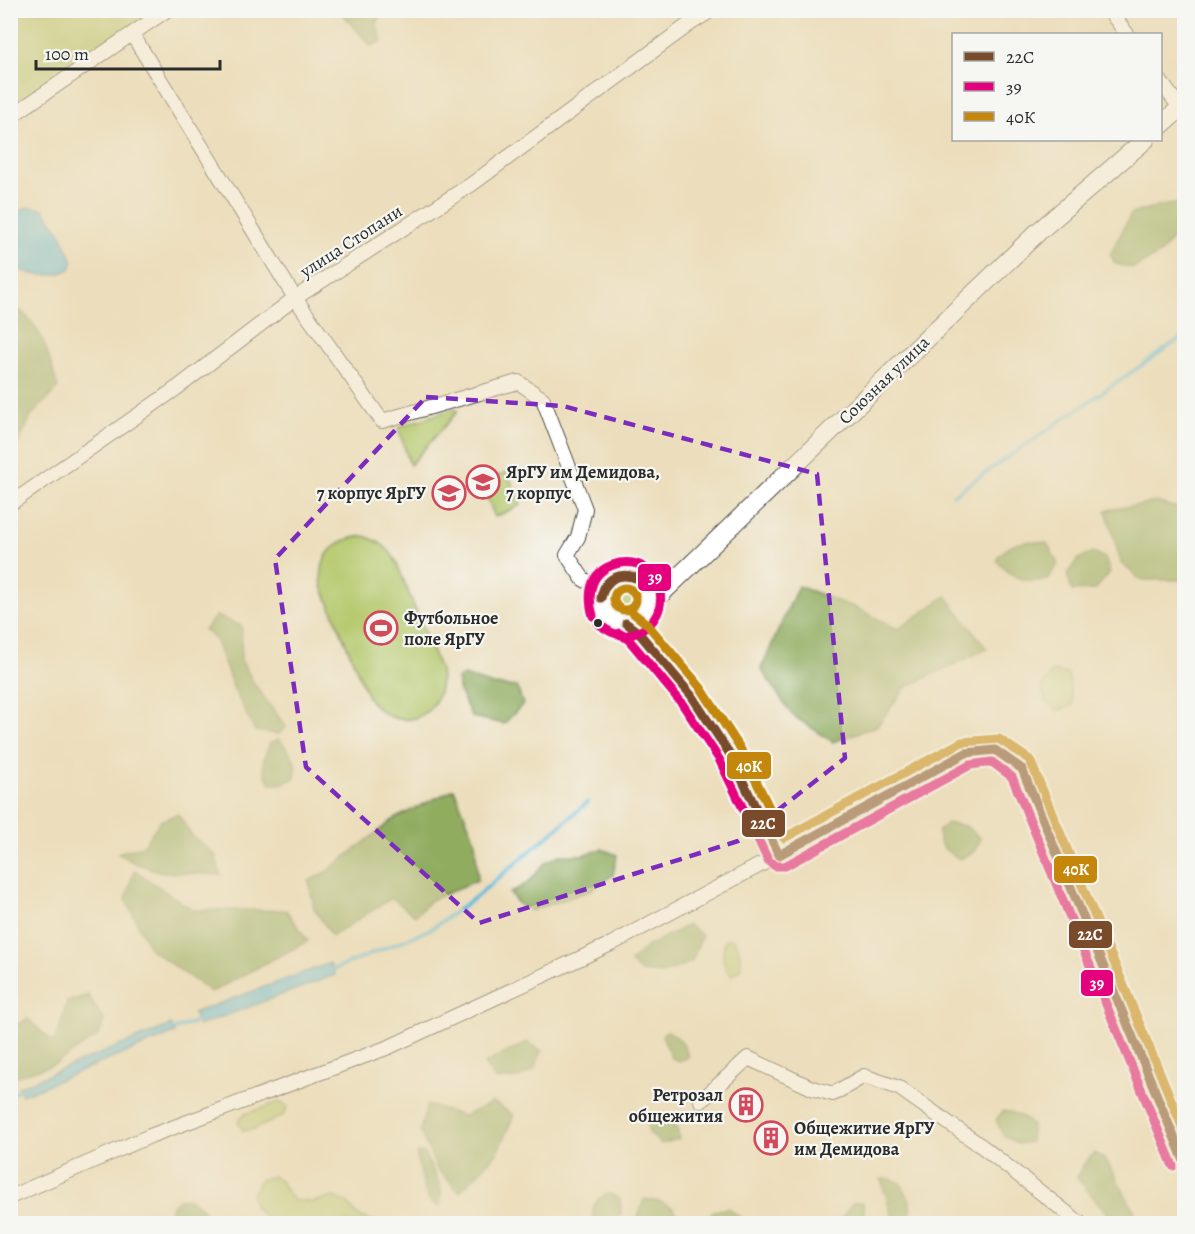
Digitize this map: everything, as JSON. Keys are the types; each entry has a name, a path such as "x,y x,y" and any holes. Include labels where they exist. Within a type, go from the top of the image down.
{"street":[{"path":"10,117 167,10"},
{"name":"улица Стопани","path":"10,504 177,388 295,298 472,184 691,23 712,10"},
{"path":"1109,10 1126,33"},
{"path":"132,33 295,298 382,421 518,382 543,399 585,508 578,537 567,555 583,579 602,590"},
{"path":"1162,82 1183,107 1162,125"},
{"name":"Союзная улица","path":"632,627 638,626 645,612 666,589 1038,232 1144,141"},
{"path":"645,612 648,604 647,589 636,577 620,575 612,578 602,590 601,598 605,613 611,619 632,627 691,695 729,753 779,855"},
{"path":"10,1197 150,1136 389,1047 611,944 966,753 995,750 1022,769 1185,1161"},
{"path":"701,1101 748,1058 812,1088 833,1094 864,1076 899,1088 917,1100 984,1148 1081,1224"}],"highlighted area":[{"path":"426,397 563,406 817,474 845,758 738,841 479,923 306,767 275,559"}],"green space":[{"path":"11,11 157,11 11,109"},
{"path":"340,11 381,11 377,26 382,41 371,46"},
{"path":"1182,203 1184,224 1160,254 1134,268 1116,264 1110,255 1131,214 1158,206"},
{"path":"11,304 30,320 43,340 58,388 32,415 11,458"},
{"path":"453,409 458,411 410,465 398,427"},
{"path":"507,472 521,505 495,517 481,483"},
{"path":"1156,502 1184,510 1184,577 1182,580 1141,580 1121,563 1106,510"},
{"name":"Футбольное поле ЯрГУ","path":"364,536 382,544 395,559 440,670 440,687 436,701 427,711 417,717 404,719 392,717 379,710 368,697 322,586 323,566 330,551 344,541"},
{"path":"1030,541 1047,543 1058,564 1047,580 1032,581 1019,578 1008,572 997,561 998,556 1013,544"},
{"path":"1092,552 1105,558 1110,572 1095,590 1072,591 1067,574 1078,559"},
{"path":"798,586 856,608 898,629 946,596 987,649 906,687 877,726 833,742 792,715 761,669"},
{"path":"626,589 637,594 642,605 637,616 626,621 615,616 610,605 615,594"},
{"path":"216,616 242,626 241,660 255,685 286,727 279,734 255,731 234,690 215,639 204,630"},
{"path":"1053,671 1068,674 1073,705 1057,711 1045,700 1041,687"},
{"path":"464,676 493,685 517,687 523,704 504,724 472,717 459,691 457,679"},
{"path":"279,739 295,761 295,778 281,784 271,784 263,764 270,743"},
{"path":"454,789 475,840 478,880 431,900 415,916 392,898 332,936 314,909 309,881 326,872 394,819"},
{"path":"178,814 192,836 215,855 221,875 161,872 135,863 117,853 143,846 160,821"},
{"path":"947,823 966,826 981,839 974,852 960,859 944,848 938,832"},
{"path":"602,849 617,855 613,875 589,891 531,911 519,905 510,893 528,883 546,862 560,855 582,855"},
{"path":"134,870 193,910 286,910 308,941 211,992 150,949 126,900"},
{"path":"688,925 702,935 692,962 661,974 641,972 630,962 646,947"},
{"path":"732,938 739,948 741,968 732,975 724,964 723,954 725,940"},
{"path":"88,995 104,1020 99,1035 55,1064 18,1076 11,1075 11,1027 28,1019 53,1042 67,1002"},
{"path":"667,1031 681,1042 688,1057 679,1061 671,1058 662,1035"},
{"path":"527,1042 542,1051 534,1070 518,1078 496,1080 484,1064"},
{"path":"279,1102 288,1107 283,1116 255,1129 243,1131 238,1121 245,1114"},
{"path":"493,1102 514,1115 497,1153 460,1192 437,1169 420,1131 427,1105 464,1116"},
{"path":"1003,1111 1019,1115 1032,1125 1030,1142 1017,1144 1003,1135 996,1120"},
{"path":"659,1113 676,1120 679,1139 661,1144 649,1133 647,1120"},
{"path":"417,1153 424,1153 438,1180 441,1194 439,1207 431,1202 425,1192"},
{"path":"1094,1153 1106,1160 1135,1212 1133,1220 1117,1222 1077,1178 1084,1164"},
{"path":"273,1176 280,1181 292,1200 312,1202 334,1197 347,1202 357,1215 379,1223 271,1223 255,1208 251,1196 260,1180"},
{"path":"881,1179 900,1182 910,1200 911,1220 902,1223 893,1221"},
{"path":"610,1194 620,1199 621,1216 613,1223 594,1221 595,1203 601,1197"},
{"path":"188,1198 204,1211 207,1223 173,1223 169,1216 172,1205 179,1199"},
{"path":"644,1199 659,1201 674,1208 679,1223 636,1223"},
{"path":"863,1202 866,1223 839,1223 852,1203"},
{"path":"728,1208 743,1219 744,1223 707,1223 713,1211"}],"water":[{"path":"28,207 43,209 59,230 73,261 70,269 55,274 40,275 25,272 11,264 11,215"},
{"path":"330,963 335,975 198,1026 193,1013"},
{"path":"171,1025 175,1033 22,1095 18,1087"}],"waterway":[{"path":"953,495 1184,336"},
{"path":"330,971 431,929 476,897 588,802"},
{"path":"170,1031 200,1020"},
{"path":"10,1094 24,1089"}],"transit line":[{"name":"39","path":"593,616 591,590 593,582 603,570 620,563 634,563 646,569 655,578 660,589 660,602 657,614 649,625 631,635 620,635 606,630 598,623"},
{"name":"22С","path":"601,598 606,585 614,578 626,575 639,579"},
{"name":"22С","path":"601,598 606,585 615,578 626,576 639,579"},
{"name":"40К","path":"625,588 633,591 636,599 633,607 625,610 617,607 614,599 617,591 625,588"},
{"name":"40К","path":"633,613 647,624 701,688 740,748 784,838 962,742 999,739 1030,760 1184,1131"},
{"name":"22С","path":"626,623 638,632 691,695 729,753 779,855 966,753 995,750 1022,769 1184,1161"},
{"name":"39","path":"619,633 629,640 681,702 719,759 768,860 775,866 785,866 970,765 992,762 1012,777 1173,1166"}],"place":[{"name":"ЯрГУ им Демидова, 7 корпус","path":"483,482"},
{"name":"7 корпус ЯрГУ","path":"449,493"},
{"name":"Футбольное поле ЯрГУ","path":"381,628"},
{"name":"Ретрозал общежития","path":"746,1105"},
{"name":"Общежитие ЯрГУ им Демидова","path":"771,1138"}]}
